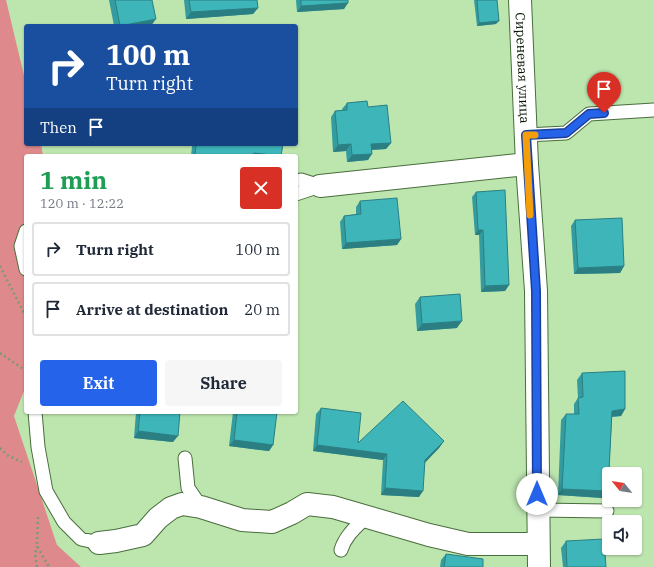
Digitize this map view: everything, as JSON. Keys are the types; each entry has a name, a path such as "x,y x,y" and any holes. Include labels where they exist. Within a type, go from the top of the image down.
{"street":[{"name":"Сиреневая улица","path":"520,0 527,164 536,291 539,567"},
{"path":"311,183 527,164"},
{"path":"99,543 116,541 143,534 158,518 171,508 182,504 201,507 242,520 272,522 292,513 306,504 333,507 429,535 468,544 538,544"}],"lane":[{"path":"526,135 566,133 589,114 654,110"},
{"path":"298,193 311,183"},
{"path":"24,238 21,246 24,260"},
{"path":"35,414 38,447 46,491 64,522 81,539 99,543"},
{"path":"185,458 188,488 201,507"},
{"path":"538,510 607,511"},
{"path":"341,550 343,542 366,517"}],"path":[{"path":"0,266 24,313"},
{"path":"0,353 24,370"},
{"path":"37,546 35,554 37,567"}],"shaded area":[{"path":"0,0 6,0 24,76 24,146 41,146 43,154 24,154 24,391 14,416 57,545 81,567 0,567"}],"building":[{"path":"115,0 152,0 156,19 130,24 120,24"},
{"path":"189,0 257,0 258,8 191,12"},
{"path":"301,0 348,0 348,3 301,6"},
{"path":"477,0 497,0 499,21 479,23"},
{"path":"367,101 368,107 387,105 391,143 371,144 372,154 352,155 351,144 338,145 335,111 347,110 347,103"},
{"path":"196,146 283,146 281,154 195,154"},
{"path":"505,190 509,285 485,286 483,230 478,230 476,192"},
{"path":"397,198 401,239 346,243 344,216 361,214 360,201"},
{"path":"622,218 624,266 578,268 575,220"},
{"path":"460,294 462,321 422,324 420,297"},
{"path":"625,371 625,409 612,411 609,467 602,467 602,491 562,489 566,414 579,414 578,398 583,397 582,373"},
{"path":"403,401 444,441 425,460 423,491 385,488 387,454 317,445 321,408 361,413 358,443"},
{"path":"140,414 180,414 178,436 138,431"},
{"path":"237,414 277,414 273,445 234,440"},
{"path":"602,539 602,555 605,555 606,567 567,567 566,541"},
{"path":"446,554 483,559 483,567 444,567"}],"slow traffic":[{"path":"530,215 526,135 535,135"}],"route":[{"path":"537,494 536,291 526,135 566,133 589,114 604,113"}]}
